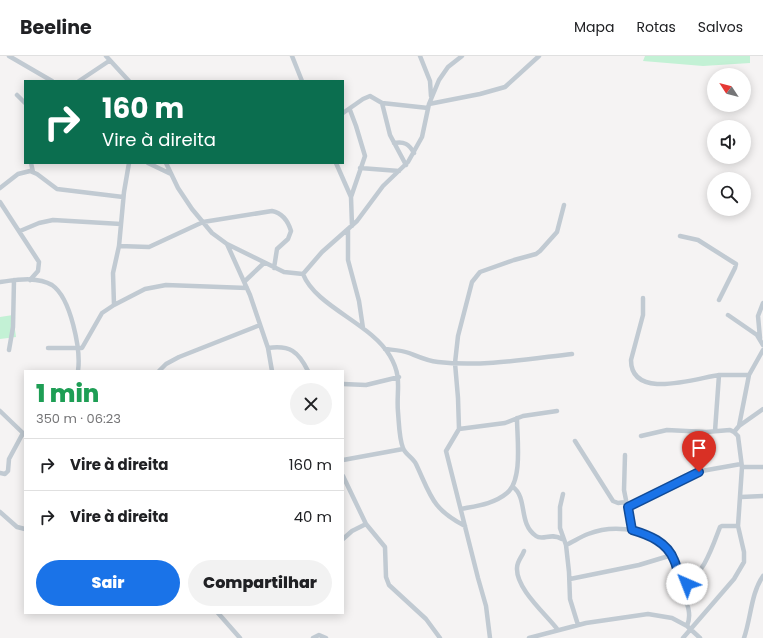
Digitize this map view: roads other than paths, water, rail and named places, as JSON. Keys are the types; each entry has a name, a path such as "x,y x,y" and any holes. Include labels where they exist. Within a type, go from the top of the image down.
{"street":[{"path":"9,56 50,80"},
{"path":"106,56 128,80"},
{"path":"292,56 302,80"},
{"path":"420,56 430,81 431,98"},
{"path":"303,274 317,256 350,227 382,186 406,165 422,137 428,106 443,73 456,58 462,56"},
{"path":"344,113 350,110 362,99 370,96 382,103 428,106 474,96 505,87 539,56"},
{"path":"81,80 110,61"},
{"path":"17,95 24,102"},
{"path":"382,103 386,122 394,143 406,165"},
{"path":"350,110 365,156 351,198 348,260 359,301 363,328"},
{"path":"394,143 405,143 414,153"},
{"path":"31,164 33,172"},
{"path":"114,305 113,274 119,246 123,197 130,164"},
{"path":"150,164 171,174"},
{"path":"166,164 185,199 203,222 227,244 284,272 303,274"},
{"path":"336,164 351,198"},
{"path":"360,168 399,171"},
{"path":"0,188 18,174 33,172 57,189 123,197"},
{"path":"0,202 20,231 40,265 38,271 30,280"},
{"path":"490,638 486,606 446,451 459,429 455,364 458,336 466,308 469,290 475,278 480,272 536,254 540,251 557,232 564,205"},
{"path":"119,246 149,247 203,222 265,212 277,212 285,219 291,231 288,239 277,250 274,268"},
{"path":"20,231 39,223 53,220 121,224"},
{"path":"680,236 698,240 736,264 719,300"},
{"path":"227,244 247,288 268,348 272,370"},
{"path":"244,281 264,263"},
{"path":"303,274 308,282 324,299 363,328 385,349 390,356 399,377 398,410 403,449 414,460 427,491 435,504 444,513 465,526"},
{"path":"9,350 13,327 14,280"},
{"path":"0,282 30,280 51,285 62,296 79,349 78,370"},
{"path":"48,348 79,349 85,343 99,317 114,305 144,289 156,286 247,288"},
{"path":"643,298 643,315 631,360 631,367 634,373 648,382 660,384 677,384 719,375 750,375"},
{"path":"763,303 758,316 760,338 763,345"},
{"path":"728,315 760,338"},
{"path":"160,370 166,364 179,357 260,325"},
{"path":"268,348 284,347 291,350 300,357 306,370"},
{"path":"385,349 408,353 436,362 455,364 521,360 572,354"},
{"path":"739,426 750,375 763,350"},
{"path":"715,431 719,375"},
{"path":"344,384 366,385 399,377"},
{"path":"734,432 739,426 763,409"},
{"path":"459,429 505,423 517,418 558,411"},
{"path":"0,473 4,474 8,471 8,459 24,434 1,414"},
{"path":"460,509 498,499 507,493 513,486 518,462 517,418"},
{"path":"641,436 662,430 730,430 738,436 741,466 741,497 738,526 745,556 742,567 730,584 689,628 683,638"},
{"path":"575,441 613,501 618,503 626,502"},
{"path":"344,460 403,449"},
{"path":"625,455 624,484 632,530"},
{"path":"628,507 696,472 741,466 763,467"},
{"path":"344,478 366,524 385,547 386,577 390,586 426,619 440,638"},
{"path":"513,486 518,491 526,523 534,535 538,538 555,535 565,543"},
{"path":"564,494 559,511 561,534 565,543 570,579 570,599 578,625"},
{"path":"741,497 763,496"},
{"path":"0,512 17,527 24,529"},
{"path":"344,538 352,531 366,524"},
{"path":"681,587 690,581 704,564 720,527 738,526"},
{"path":"565,543 594,532 617,529 632,530 661,542 672,555 689,609 689,628"},
{"path":"524,551 517,563 516,570 520,581 529,597 558,630"},
{"path":"570,579 639,565 672,555"},
{"path":"744,638 750,619 755,590 763,576"},
{"path":"219,614 240,638"},
{"path":"529,638 578,625 648,614 672,618 689,628 700,638"},
{"path":"546,633 548,638"},
{"path":"313,638 320,635 326,638"}]}
